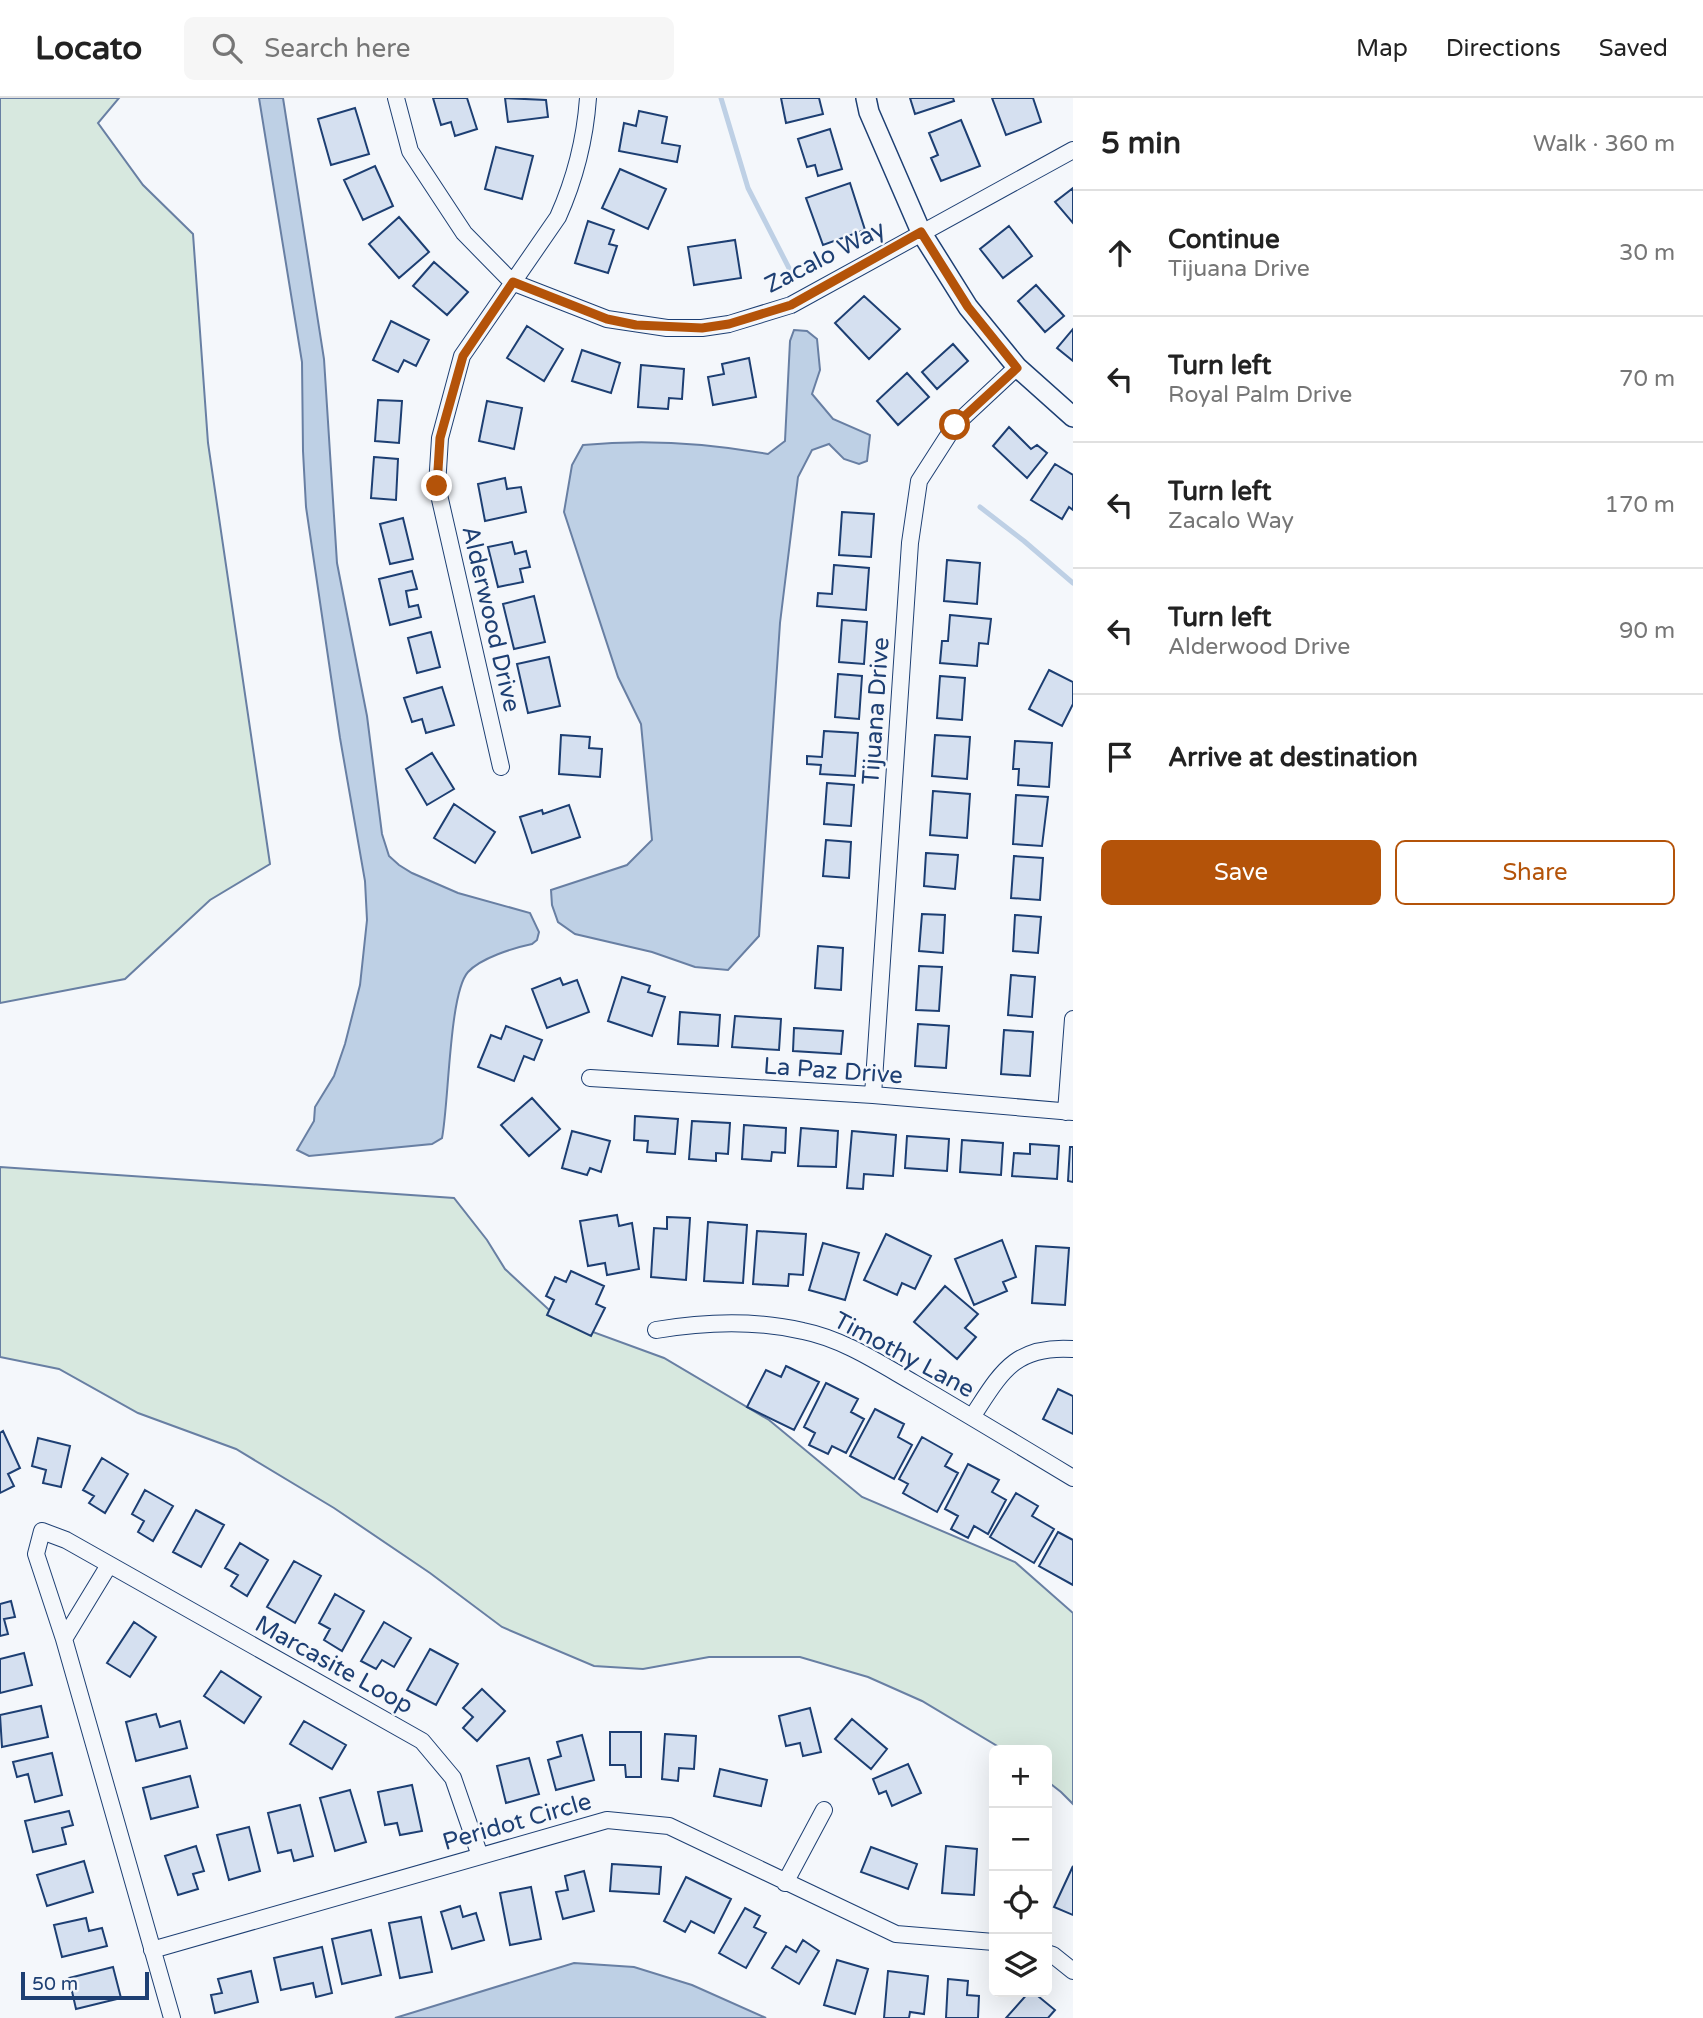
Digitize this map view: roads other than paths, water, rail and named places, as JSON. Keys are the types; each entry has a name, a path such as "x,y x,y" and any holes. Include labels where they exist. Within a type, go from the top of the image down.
{"street":[{"name":"Zacalo Way","path":"396,98 410,151 464,233 513,282 607,319 647,326 702,328 729,324 791,305 1073,150"},
{"name":"Alderwood Drive","path":"501,767 437,486 440,438 463,356 558,217 569,192 586,127 588,98"},
{"path":"866,98 869,112 921,232 968,307 1017,368 1073,417"},
{"name":"Tijuana Drive","path":"873,1096 910,543 919,481 955,425 1017,368"},
{"path":"1070,1112 1073,1020"},
{"name":"La Paz Drive","path":"590,1078 1070,1112"},
{"name":"Timothy Lane","path":"656,1330 692,1324 767,1325 830,1338 972,1417 1073,1478"},
{"path":"972,1417 1002,1372 1018,1359 1037,1350 1073,1349"},
{"name":"Marcasite Loop","path":"152,1950 64,1639 36,1554 42,1531 66,1540 422,1741 453,1778 480,1856"},
{"path":"64,1639 109,1565"},
{"path":"785,1883 824,1810"},
{"name":"Peridot Circle","path":"152,1950 607,1820 669,1826 896,1934 989,1942"},
{"path":"152,1950 172,2018"},
{"path":"1052,1954 1073,1971"}],"water":[{"path":"259,98 283,98 324,359 337,563 367,716 382,834 389,856 412,873 458,893 530,913 539,932 537,940 532,944 498,954 468,972 462,984 453,1025 442,1138 432,1144 309,1156 297,1150 314,1121 315,1107 334,1076 345,1044 360,985 367,920 365,881 340,738 306,507 302,362"},
{"path":"794,330 807,331 817,339 820,370 812,394 833,419 870,435 867,461 859,464 844,459 829,444 812,450 798,477 780,623 759,936 728,970 695,967 652,952 575,934 558,922 552,905 551,890 627,865 652,840 641,724 618,677 564,512 572,465 583,445 676,443 768,454 785,441 790,341"},
{"path":"574,1963 634,1967 692,1985 766,2018 395,2018"}],"waterway":[{"path":"721,98 748,188 792,274"},
{"path":"980,507 1073,583"}]}
